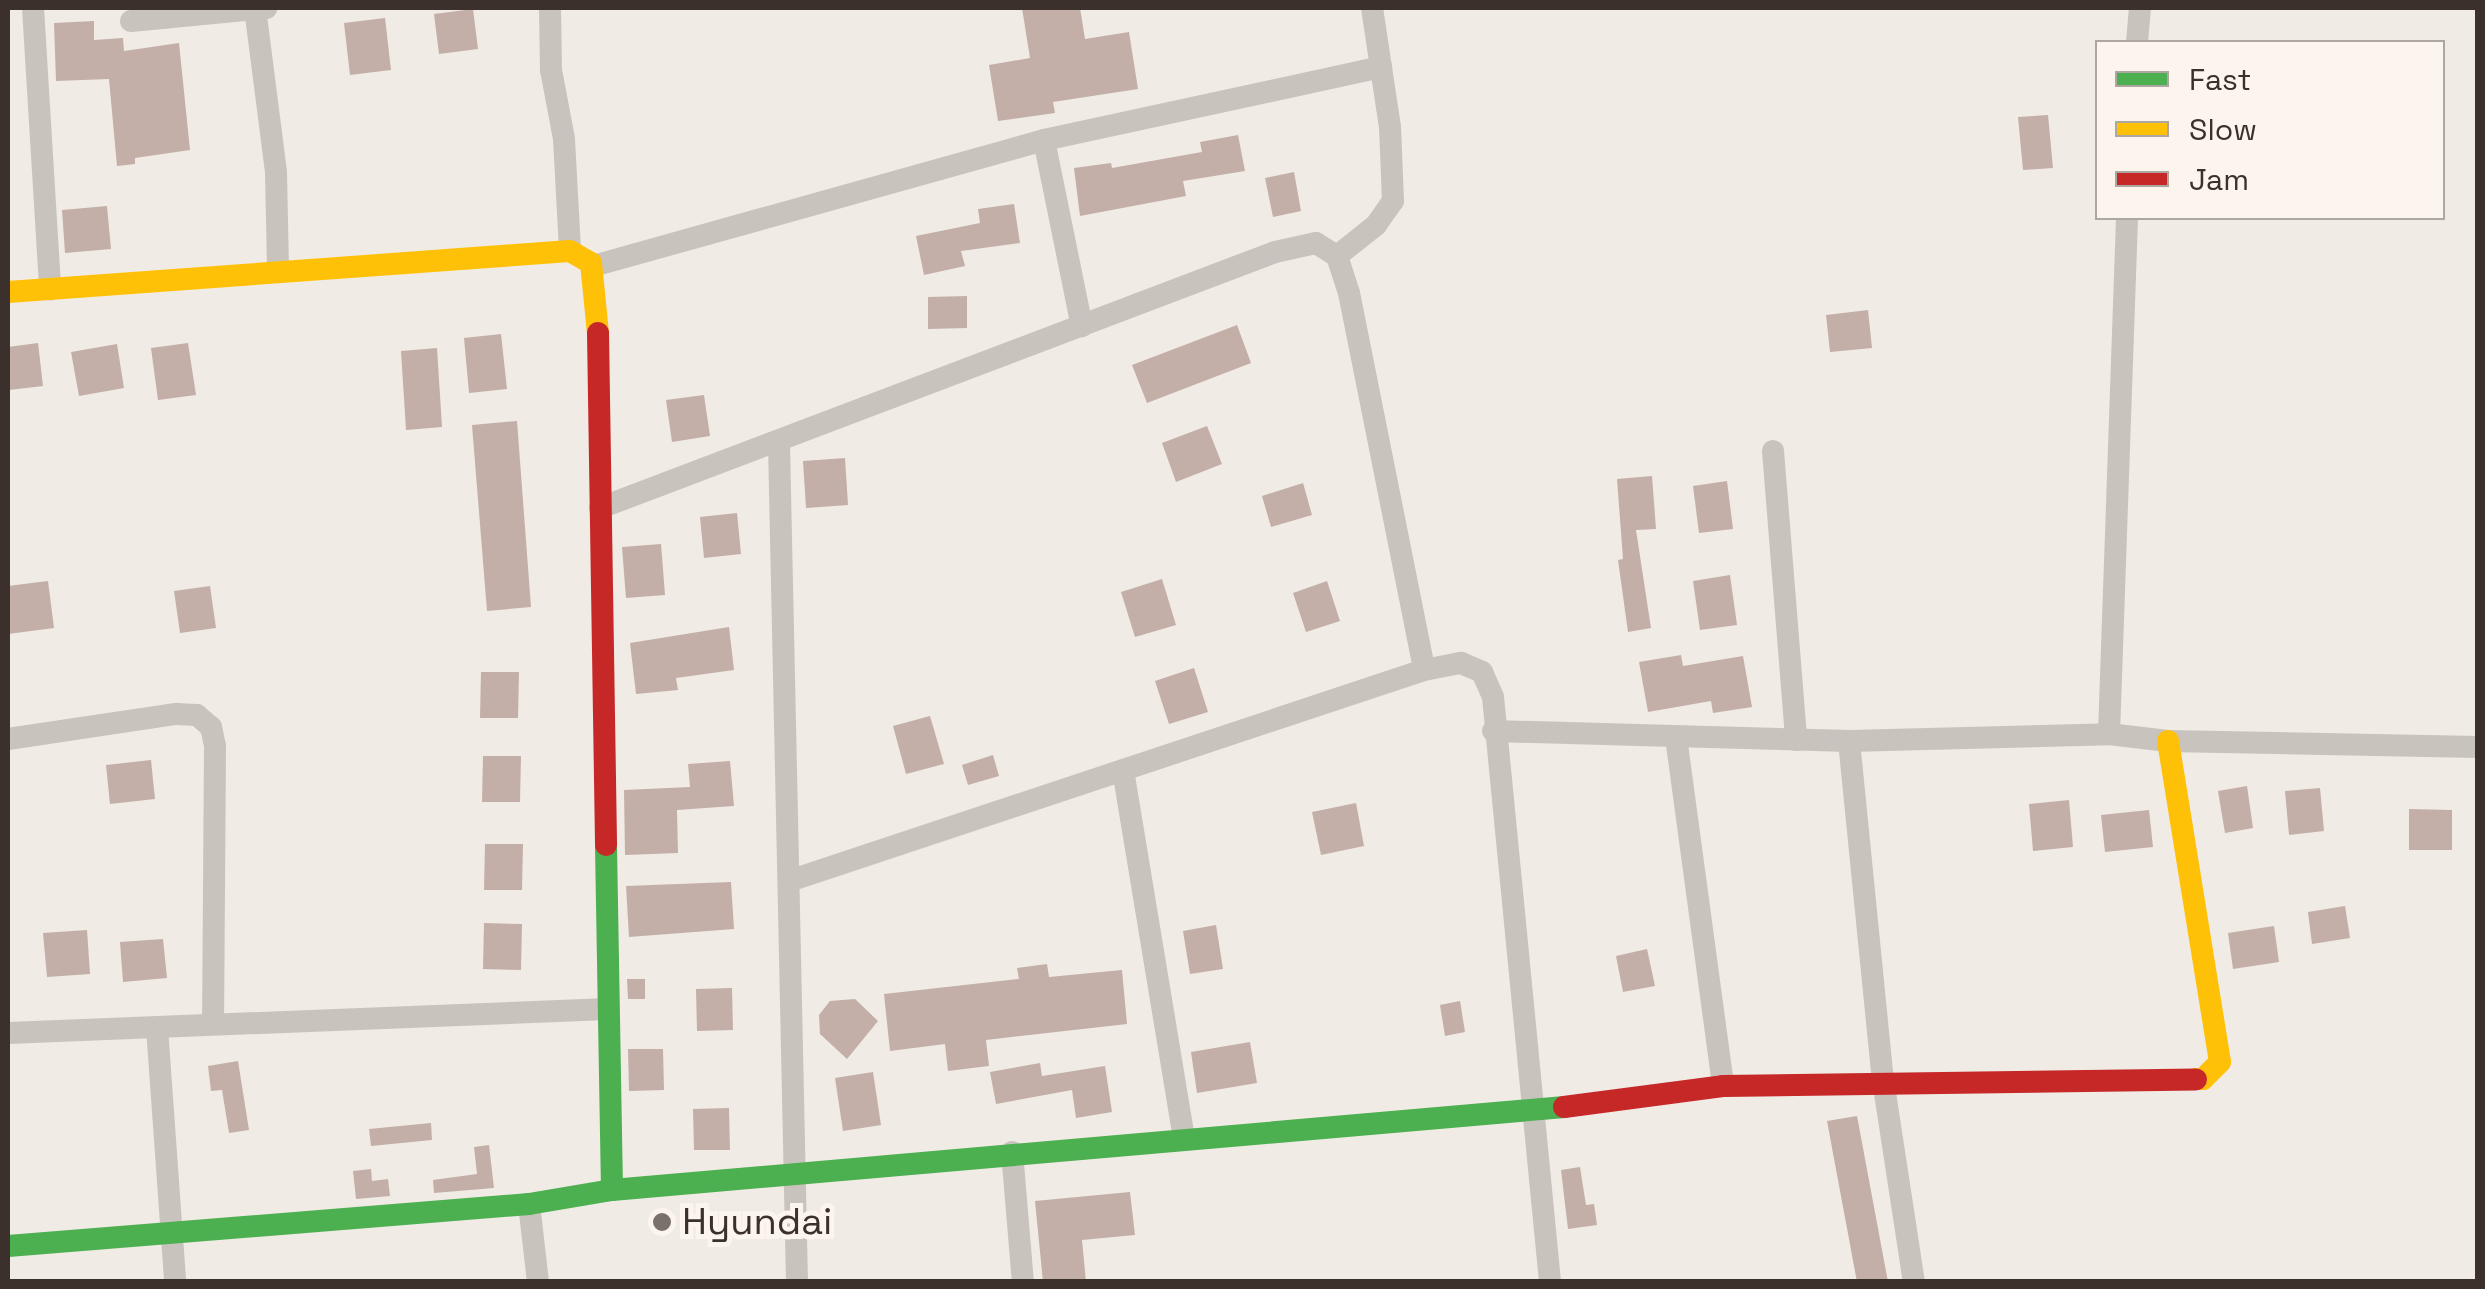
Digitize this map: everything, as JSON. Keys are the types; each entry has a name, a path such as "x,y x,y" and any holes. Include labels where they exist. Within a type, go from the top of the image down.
{"street":[{"path":"33,8 50,289"},
{"path":"131,21 259,8 276,173 278,270"},
{"path":"550,8 551,70 564,139 570,252"},
{"path":"1336,256 1376,226 1393,200 1382,67 1372,8"},
{"path":"2137,40 2140,8"},
{"path":"593,266 1044,140 1382,67"},
{"path":"1044,140 1082,326"},
{"path":"2109,734 2127,220"},
{"path":"600,508 779,444 1275,252 1316,243 1336,256 1348,293 1424,670"},
{"path":"8,292 570,252 583,256 593,266 612,1190"},
{"path":"779,444 798,1171 797,1282"},
{"path":"1774,451 1796,740"},
{"path":"789,881 1424,670 1460,663 1482,672 1493,697 1493,731 1550,1282"},
{"path":"8,739 176,714 197,716 210,727 216,746 214,1022"},
{"path":"1493,731 1849,741 2109,734 2168,741 2478,747"},
{"path":"1676,737 1723,1086"},
{"path":"1849,741 1883,1080 1914,1282"},
{"path":"8,1246 529,1204 612,1190 1012,1152 1532,1111 1723,1086 1883,1080 2203,1078 2220,1062 2168,741"},
{"path":"1123,770 1184,1139"},
{"path":"8,1033 609,1009"},
{"path":"157,1028 175,1282"},
{"path":"1012,1152 1024,1282"},
{"path":"529,1204 538,1282"}],"building":[{"path":"1022,8 1080,8 1085,39 1129,32 1138,89 1053,102 1055,113 998,121 989,65 1030,58"},
{"path":"473,9 478,49 439,54 434,14"},
{"path":"385,18 391,70 350,75 344,23"},
{"path":"94,21 94,40 123,38 124,51 179,43 190,150 135,158 135,164 117,166 109,79 56,81 54,23"},
{"path":"2048,115 2053,168 2023,170 2018,117"},
{"path":"1238,135 1245,171 1183,181 1186,196 1080,216 1074,168 1111,163 1112,168 1202,152 1200,142"},
{"path":"1294,172 1301,211 1273,217 1265,178"},
{"path":"1014,204 1020,243 961,251 965,266 924,275 916,236 980,223 978,209"},
{"path":"107,206 111,249 65,253 62,210"},
{"path":"967,296 967,328 928,329 928,297"},
{"path":"1868,310 1872,348 1830,352 1826,315"},
{"path":"1237,325 1251,363 1147,403 1132,365"},
{"path":"501,334 507,389 469,393 464,338"},
{"path":"38,343 43,386 9,390 8,347"},
{"path":"188,343 196,395 158,400 151,348"},
{"path":"117,344 124,388 79,396 71,352"},
{"path":"437,348 442,427 406,430 401,351"},
{"path":"704,395 710,436 672,442 666,400"},
{"path":"517,421 531,607 487,611 472,425"},
{"path":"1207,426 1222,464 1176,482 1162,443"},
{"path":"845,458 848,505 806,508 803,461"},
{"path":"1652,476 1656,529 1636,530 1651,628 1628,632 1618,560 1623,559 1617,479"},
{"path":"1727,481 1733,529 1699,533 1693,486"},
{"path":"1303,483 1312,515 1271,527 1262,496"},
{"path":"737,513 741,554 704,558 700,517"},
{"path":"661,544 665,595 626,598 622,547"},
{"path":"1730,575 1737,625 1700,630 1693,581"},
{"path":"1162,579 1176,625 1135,637 1121,592"},
{"path":"48,581 54,628 8,634 8,586"},
{"path":"1327,581 1340,621 1306,632 1293,593"},
{"path":"210,586 216,628 180,633 174,591"},
{"path":"729,627 734,670 676,678 678,690 636,694 630,643"},
{"path":"1681,655 1683,666 1743,656 1752,707 1713,713 1711,701 1648,712 1639,662"},
{"path":"1194,668 1208,712 1169,724 1155,681"},
{"path":"481,672 519,672 518,718 480,718"},
{"path":"930,716 944,764 906,774 893,726"},
{"path":"993,755 999,776 968,785 962,765"},
{"path":"483,756 521,756 520,802 482,802"},
{"path":"151,760 155,799 110,804 106,765"},
{"path":"730,761 734,806 677,810 678,853 625,855 624,790 690,787 688,764"},
{"path":"2247,786 2253,828 2225,833 2218,791"},
{"path":"2320,788 2324,831 2289,835 2285,791"},
{"path":"2069,800 2073,847 2033,851 2029,804"},
{"path":"1356,803 1364,846 1321,855 1312,812"},
{"path":"2409,809 2452,810 2452,850 2409,850"},
{"path":"2149,810 2153,847 2105,852 2101,815"},
{"path":"485,844 523,844 522,890 484,890"},
{"path":"731,882 734,929 629,937 626,886"},
{"path":"2345,906 2350,938 2312,944 2308,912"},
{"path":"484,923 522,924 521,970 483,969"},
{"path":"1216,925 1223,969 1190,974 1183,931"},
{"path":"2274,926 2279,962 2233,969 2228,933"},
{"path":"87,930 90,974 47,977 43,933"},
{"path":"163,939 167,978 123,982 120,942"},
{"path":"1647,949 1655,986 1623,992 1616,956"},
{"path":"1047,964 1049,977 1122,970 1127,1024 986,1040 989,1066 948,1071 945,1044 890,1051 884,994 1019,979 1017,968"},
{"path":"627,979 645,979 645,999 628,999"},
{"path":"732,988 733,1030 697,1031 696,989"},
{"path":"855,999 878,1021 847,1059 820,1034 819,1015 830,1001"},
{"path":"1460,1001 1465,1032 1445,1036 1440,1005"},
{"path":"1250,1042 1257,1083 1197,1093 1191,1052"},
{"path":"628,1049 663,1049 664,1090 629,1091"},
{"path":"238,1061 249,1130 229,1133 222,1090 211,1091 208,1066"},
{"path":"1040,1063 1042,1076 1105,1066 1112,1112 1076,1118 1072,1090 996,1104 990,1072"},
{"path":"873,1072 881,1125 843,1131 835,1078"},
{"path":"729,1108 730,1150 694,1150 693,1109"},
{"path":"1857,1116 1888,1282 1857,1282 1827,1121"},
{"path":"431,1123 432,1140 371,1146 369,1129"},
{"path":"489,1145 494,1188 434,1193 433,1180 477,1174 474,1147"},
{"path":"1580,1167 1586,1205 1594,1204 1597,1225 1568,1229 1561,1170"},
{"path":"371,1169 372,1181 388,1179 390,1196 356,1199 353,1171"},
{"path":"1130,1192 1135,1235 1082,1240 1086,1282 1043,1282 1035,1201"}],"traffic: fast":[{"path":"8,1246 529,1204 612,1190 606,845"},
{"path":"612,1190 1564,1107"}],"traffic: slow":[{"path":"8,292 570,251 591,263 598,333"},
{"path":"2168,741 2220,1062 2203,1079 2196,1079"}],"traffic: jam":[{"path":"598,333 606,845"},
{"path":"1564,1107 1723,1086 2196,1079"}],"place":[{"name":"Hyundai","path":"662,1222"}]}
